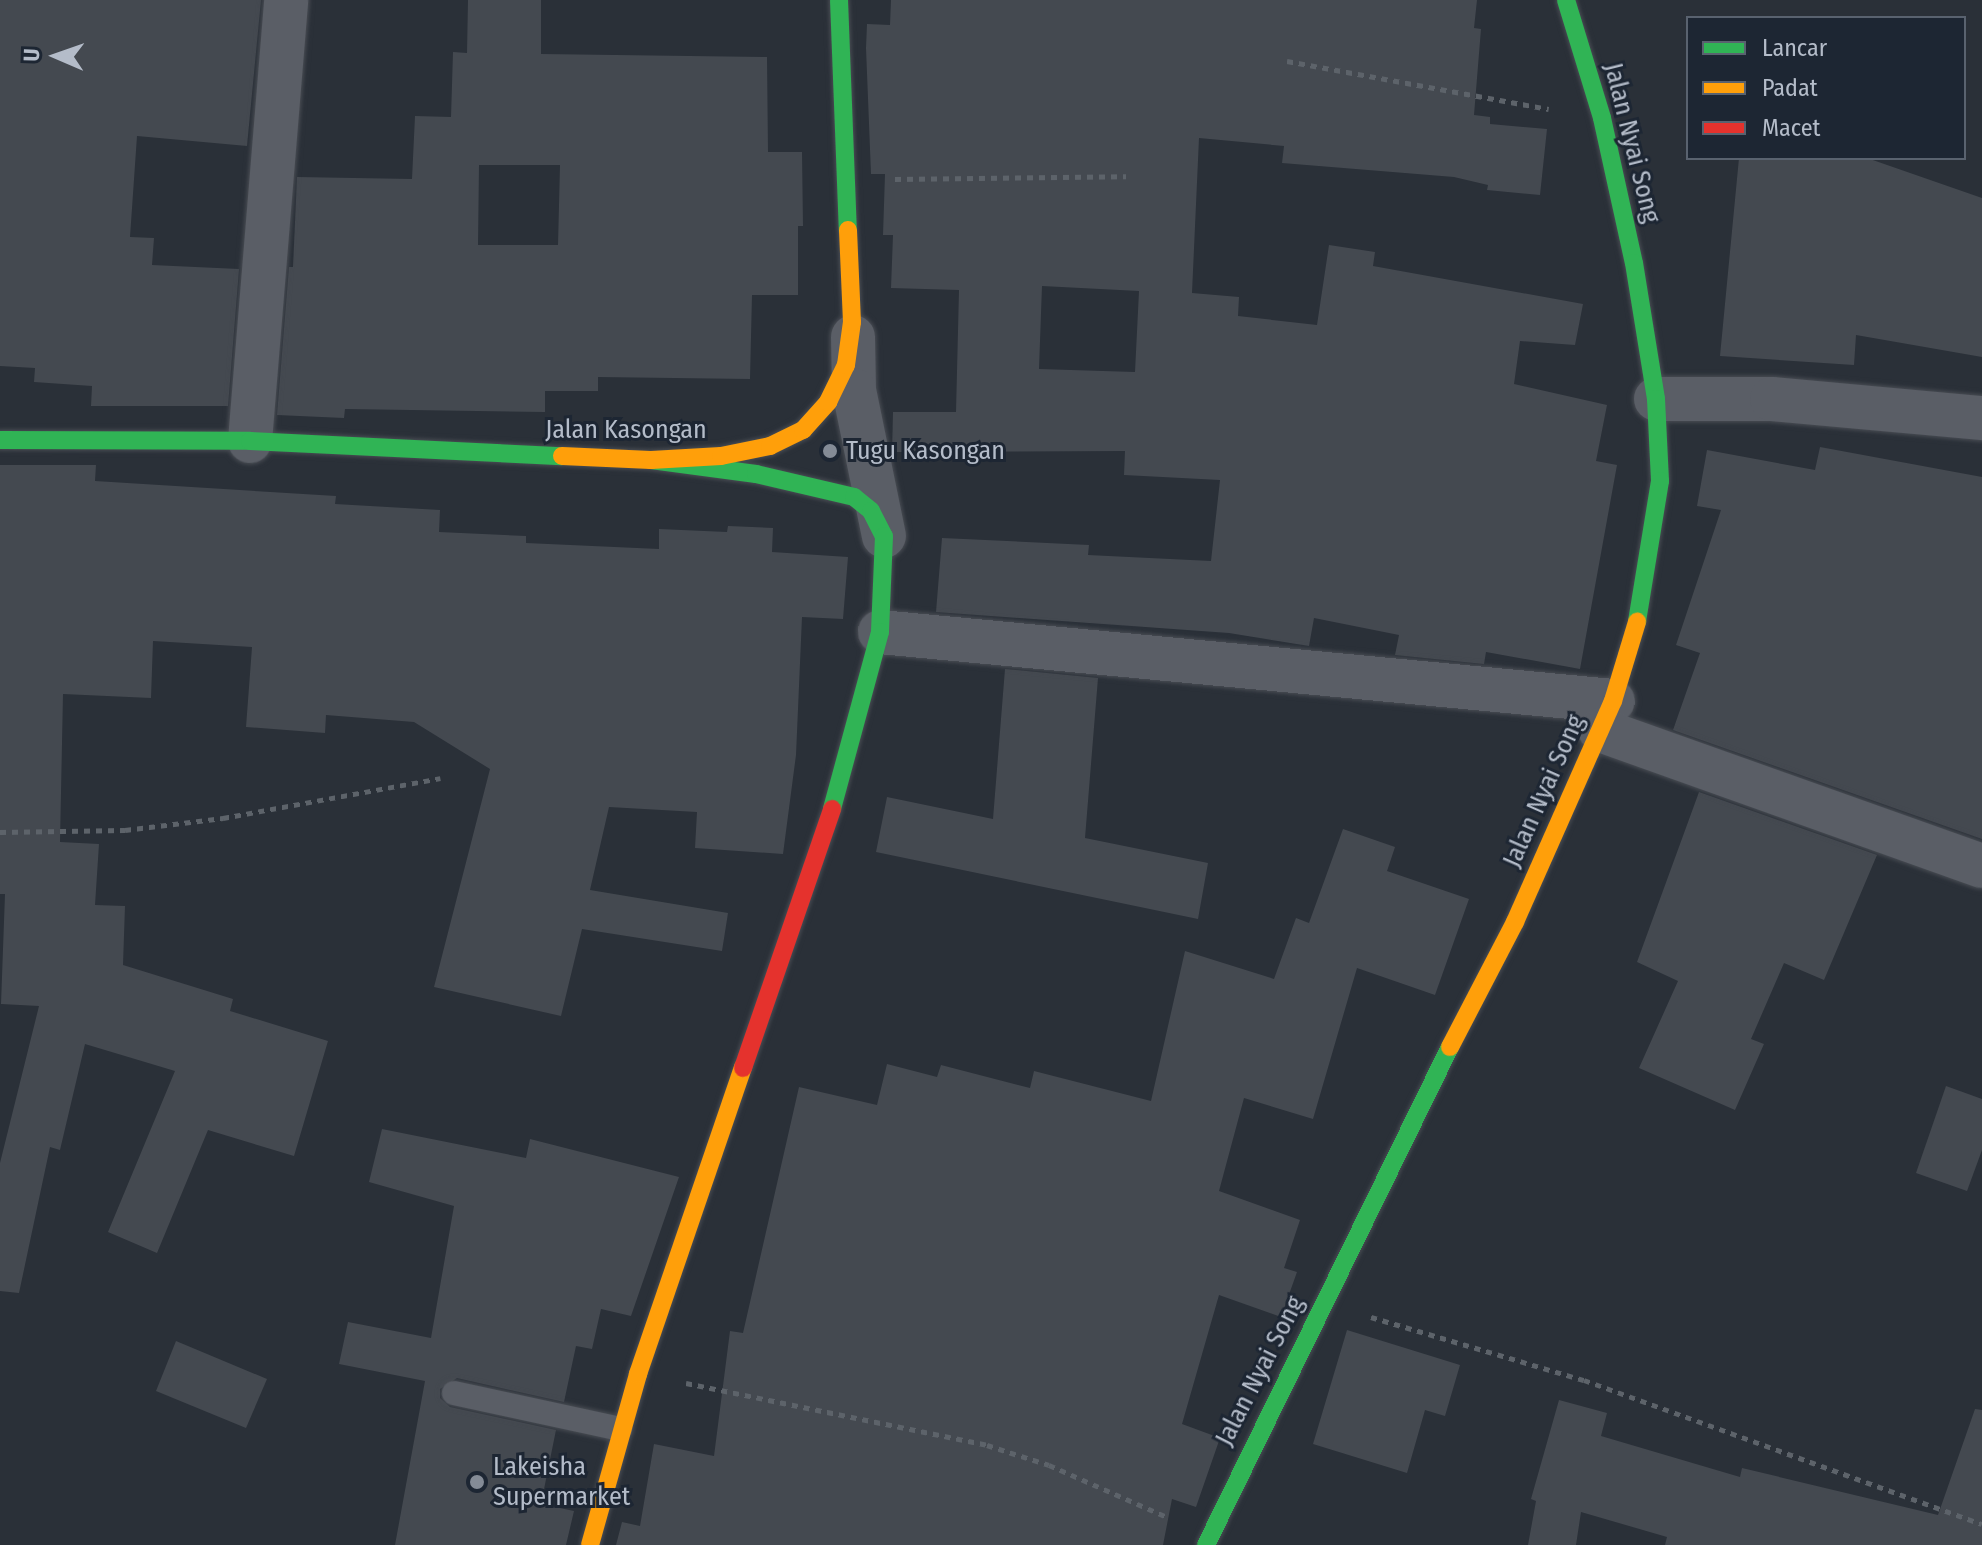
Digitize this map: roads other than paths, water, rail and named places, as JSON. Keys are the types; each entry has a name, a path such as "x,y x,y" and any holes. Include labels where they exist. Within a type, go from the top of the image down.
{"street":[{"path":"250,441 286,0"},
{"name":"Jalan Kasongan","path":"0,440 250,441 651,460 721,456 770,446 803,430 828,402 846,365 852,322 839,0"},
{"name":"Jalan Nyai Song","path":"1208,1540 1515,922 1606,716 1641,610 1660,481 1656,399 1634,263 1602,118 1566,0"},
{"path":"590,1545 620,1429 638,1374 845,770 880,632 884,536 854,390 852,322"},
{"path":"1656,399 1772,399 1982,418"},
{"path":"651,460 756,474 854,497 871,511 884,536"},
{"path":"880,632 1606,716 1982,866"}],"lane":[{"path":"454,1393 620,1429"}],"place":[{"name":"Tugu Kasongan","path":"830,451"},
{"name":"Lakeisha Supermarket","path":"477,1482"}]}
